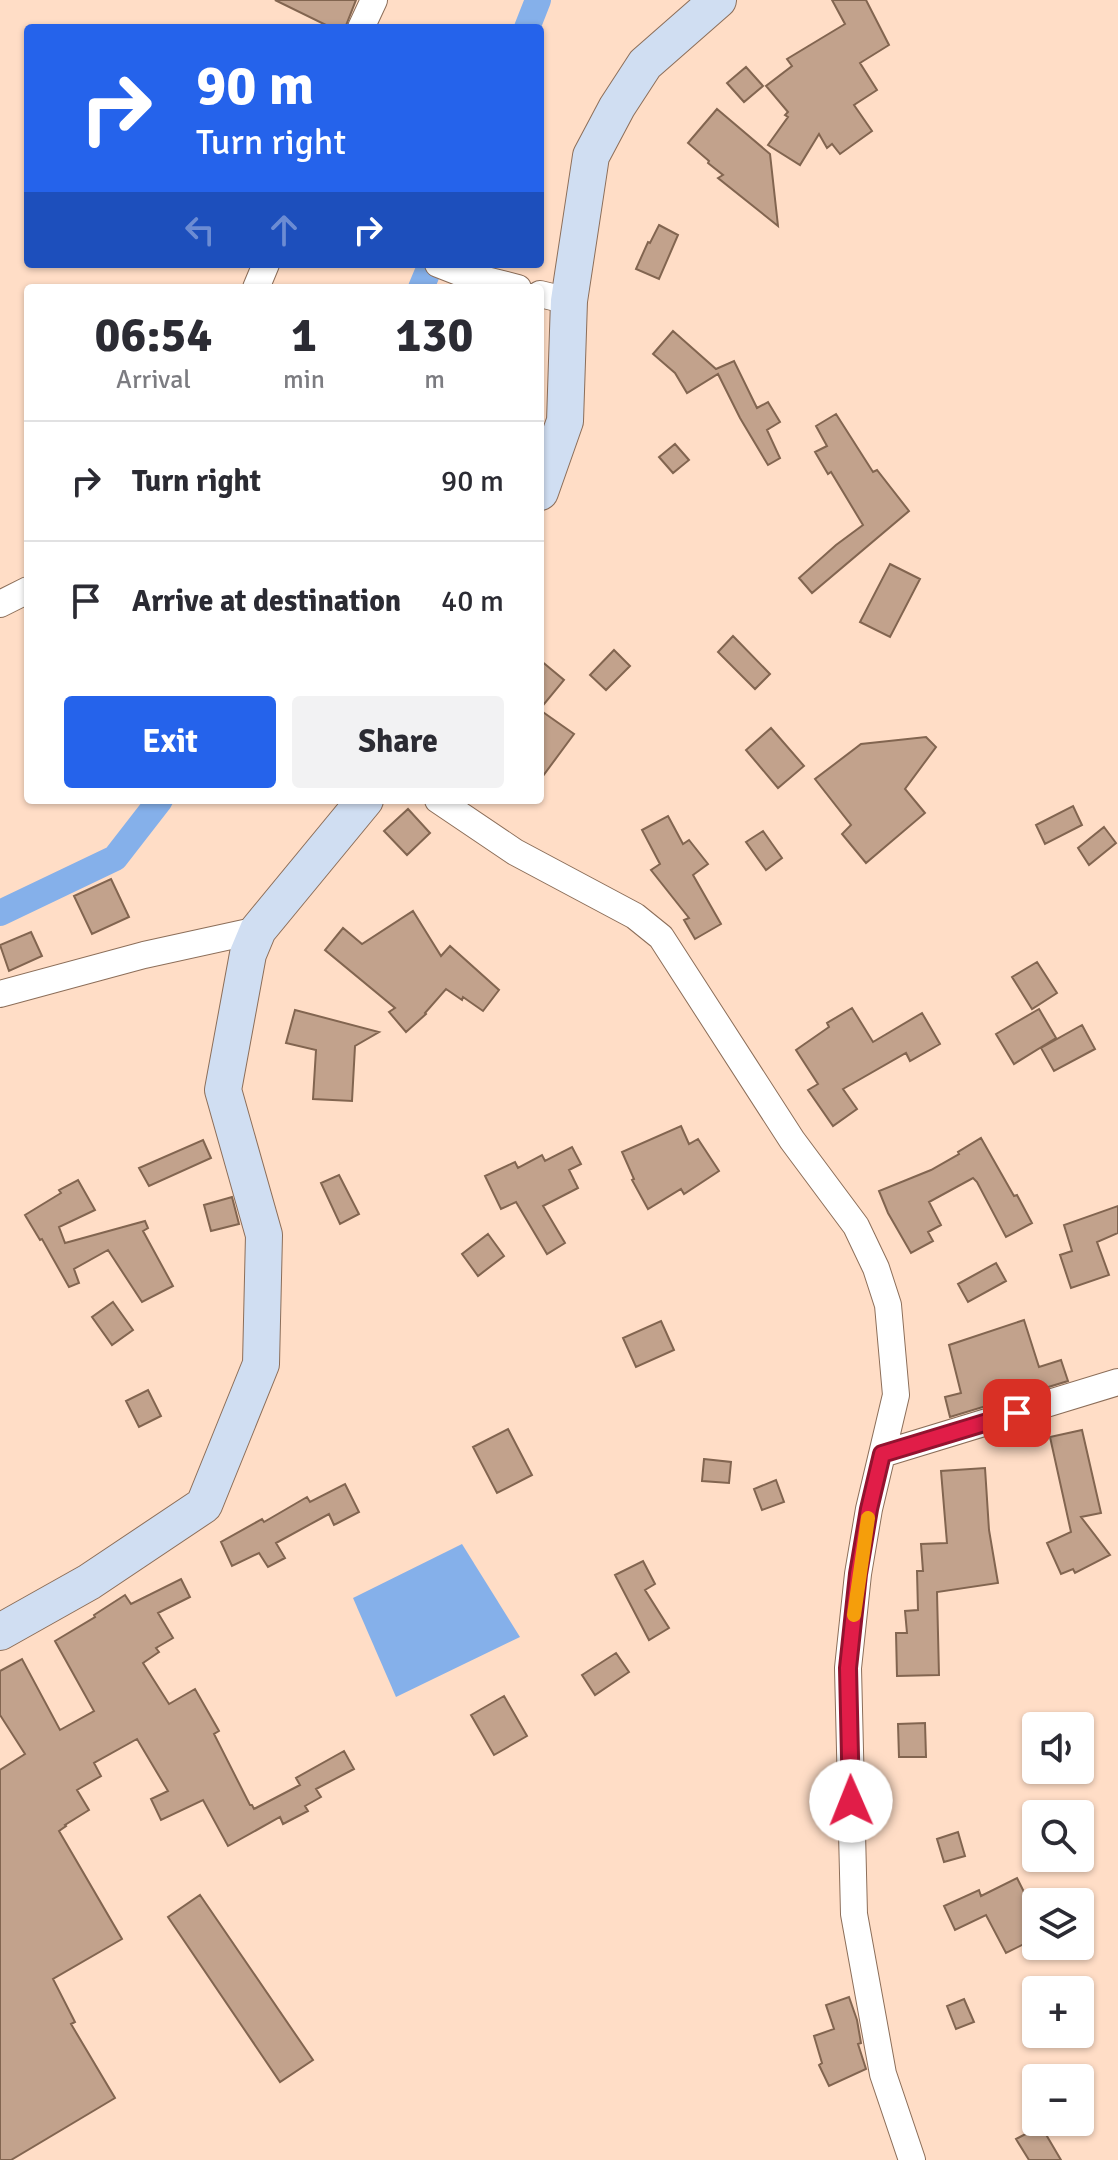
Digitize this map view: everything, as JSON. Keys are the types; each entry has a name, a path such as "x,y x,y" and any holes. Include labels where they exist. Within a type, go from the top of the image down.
{"main road":[{"path":"544,481 565,421 555,298 591,156 645,64 718,0"},
{"path":"0,1632 89,1582 204,1505 261,1364 264,1235 223,1090 248,954 258,930 362,804"}],"street":[{"path":"363,24 374,0"},
{"path":"448,268 502,284"},
{"path":"0,604 24,592"},
{"path":"444,804 515,852 635,916 661,937 792,1140 856,1226 876,1268 888,1305 896,1395 869,1509 848,1668 854,1914 883,2074 912,2160"},
{"path":"0,994 144,955 258,930"},
{"path":"882,1454 1118,1382"}],"water":[{"path":"462,1544 520,1637 396,1697 353,1598"}],"building":[{"path":"275,0 356,0 347,24 324,24"},
{"path":"832,0 866,0 889,45 860,63 877,90 854,105 872,131 840,154 832,144 827,148 819,134 800,165 768,145 788,117 785,115 788,112 766,86 792,66 787,59 845,24"},
{"path":"746,67 763,86 744,102 727,83"},
{"path":"717,109 770,154 778,226 718,178 723,175 688,143"},
{"path":"659,225 678,235 659,279 636,269"},
{"path":"673,331 716,369 734,361 757,408 768,402 780,422 767,430 780,458 768,465 718,374 687,393 675,373 653,354"},
{"path":"836,414 873,472 877,470 909,511 812,593 799,578 863,525 815,452 827,446 816,426"},
{"path":"675,444 689,460 673,473 659,457"},
{"path":"890,564 920,579 890,637 860,622"},
{"path":"733,636 770,674 755,689 718,652"},
{"path":"614,650 630,666 606,690 590,675"},
{"path":"544,663 564,680 544,704"},
{"path":"544,713 574,734 544,775"},
{"path":"771,728 804,766 778,788 746,750"},
{"path":"926,737 936,747 905,789 925,813 866,863 842,834 851,825 815,779 861,744"},
{"path":"1073,806 1082,825 1045,844 1036,825"},
{"path":"408,809 430,833 407,855 384,831"},
{"path":"668,816 683,844 689,840 708,864 693,875 721,924 695,939 684,920 689,918 651,870 660,864 642,830"},
{"path":"1104,827 1116,843 1089,865 1078,848"},
{"path":"763,831 782,858 766,870 746,842"},
{"path":"111,879 129,917 92,934 74,896"},
{"path":"413,911 441,956 450,946 499,990 483,1011 446,989 406,1032 389,1012 395,1008 325,950 343,928 362,944"},
{"path":"31,932 42,956 9,971 0,945"},
{"path":"1037,962 1057,993 1032,1009 1012,977"},
{"path":"852,1008 873,1042 922,1013 940,1044 910,1061 906,1053 843,1089 857,1109 833,1126 808,1090 818,1084 796,1050 829,1027 827,1023"},
{"path":"1039,1009 1056,1038 1014,1064 996,1034"},
{"path":"295,1010 379,1032 355,1046 352,1101 313,1099 316,1050 286,1043"},
{"path":"1082,1025 1095,1049 1054,1071 1041,1048"},
{"path":"681,1126 689,1144 698,1139 719,1171 684,1194 681,1189 648,1209 632,1180 622,1152"},
{"path":"981,1138 1032,1223 1006,1237 973,1178 929,1202 941,1225 928,1232 933,1241 911,1253 879,1191 931,1170"},
{"path":"203,1140 211,1158 149,1186 139,1168"},
{"path":"572,1147 581,1164 569,1170 578,1188 543,1206 565,1243 547,1254 516,1202 501,1209 485,1176 515,1162 518,1168 542,1155 545,1161"},
{"path":"339,1175 359,1214 340,1224 321,1183"},
{"path":"78,1180 95,1210 59,1227 65,1243 145,1221 148,1228 143,1231 173,1286 142,1302 108,1250 74,1269 79,1283 69,1287 25,1215"},
{"path":"232,1197 239,1224 211,1231 204,1205"},
{"path":"1118,1206 1118,1233 1097,1242 1109,1275 1071,1288 1060,1255 1072,1251 1064,1225"},
{"path":"488,1234 504,1256 478,1276 462,1254"},
{"path":"996,1263 1006,1281 968,1302 958,1284"},
{"path":"113,1302 133,1330 112,1345 92,1317"},
{"path":"1024,1320 1039,1367 1061,1360 1068,1381 950,1417 945,1397 961,1393 949,1345"},
{"path":"661,1321 674,1350 636,1367 623,1338"},
{"path":"148,1390 161,1416 139,1427 126,1401"},
{"path":"508,1429 532,1475 497,1493 473,1447"},
{"path":"1082,1430 1101,1513 1081,1517 1110,1555 1075,1573 1073,1569 1061,1574 1047,1543 1071,1532 1050,1437"},
{"path":"704,1459 731,1462 729,1483 702,1481"},
{"path":"985,1468 989,1530 998,1583 937,1592 939,1675 897,1676 896,1633 907,1633 905,1611 918,1610 917,1571 923,1571 921,1544 947,1543 941,1471"},
{"path":"776,1480 784,1502 762,1510 754,1489"},
{"path":"345,1484 359,1512 334,1525 329,1514 276,1543 285,1558 268,1567 259,1553 232,1566 221,1542 307,1497 310,1502"},
{"path":"643,1561 655,1584 645,1590 669,1628 649,1640 615,1575"},
{"path":"181,1579 190,1597 158,1613 173,1638 156,1648 159,1652 143,1663 169,1704 195,1689 219,1731 214,1734 250,1805 254,1809 300,1785 296,1778 344,1751 354,1769 316,1789 321,1797 305,1806 308,1811 283,1824 280,1817 228,1846 203,1800 161,1820 151,1799 168,1791 137,1739 94,1763 101,1776 77,1790 89,1810 59,1831 122,1939 53,1979 75,2022 71,2024 115,2098 11,2160 0,2160 0,1770 25,1754 0,1715 0,1671 22,1659 60,1730 94,1711 55,1641 125,1595 131,1604"},
{"path":"616,1653 629,1672 595,1695 582,1675"},
{"path":"504,1696 527,1736 494,1755 471,1715"},
{"path":"925,1723 926,1757 899,1757 898,1724"},
{"path":"958,1832 965,1856 944,1862 937,1839"},
{"path":"1017,1878 1022,1888 1022,1945 1006,1953 986,1915 955,1930 944,1906 979,1890 981,1896"},
{"path":"200,1895 313,2060 280,2082 168,1917"},
{"path":"849,1997 857,2020 861,2043 858,2044 866,2069 829,2086 819,2065 822,2063 814,2036 834,2029 826,2005"},
{"path":"964,1999 974,2022 956,2029 947,2006"},
{"path":"1022,2136 1047,2136 1061,2160 1029,2160 1016,2139"}],"waterway":[{"path":"529,24 538,0"},
{"path":"423,284 429,268"},
{"path":"0,913 115,858 157,804"}],"slow traffic":[{"path":"854,1615 868,1518"}],"route":[{"path":"851,1801 848,1668 858,1574 882,1454 1017,1413"}]}
